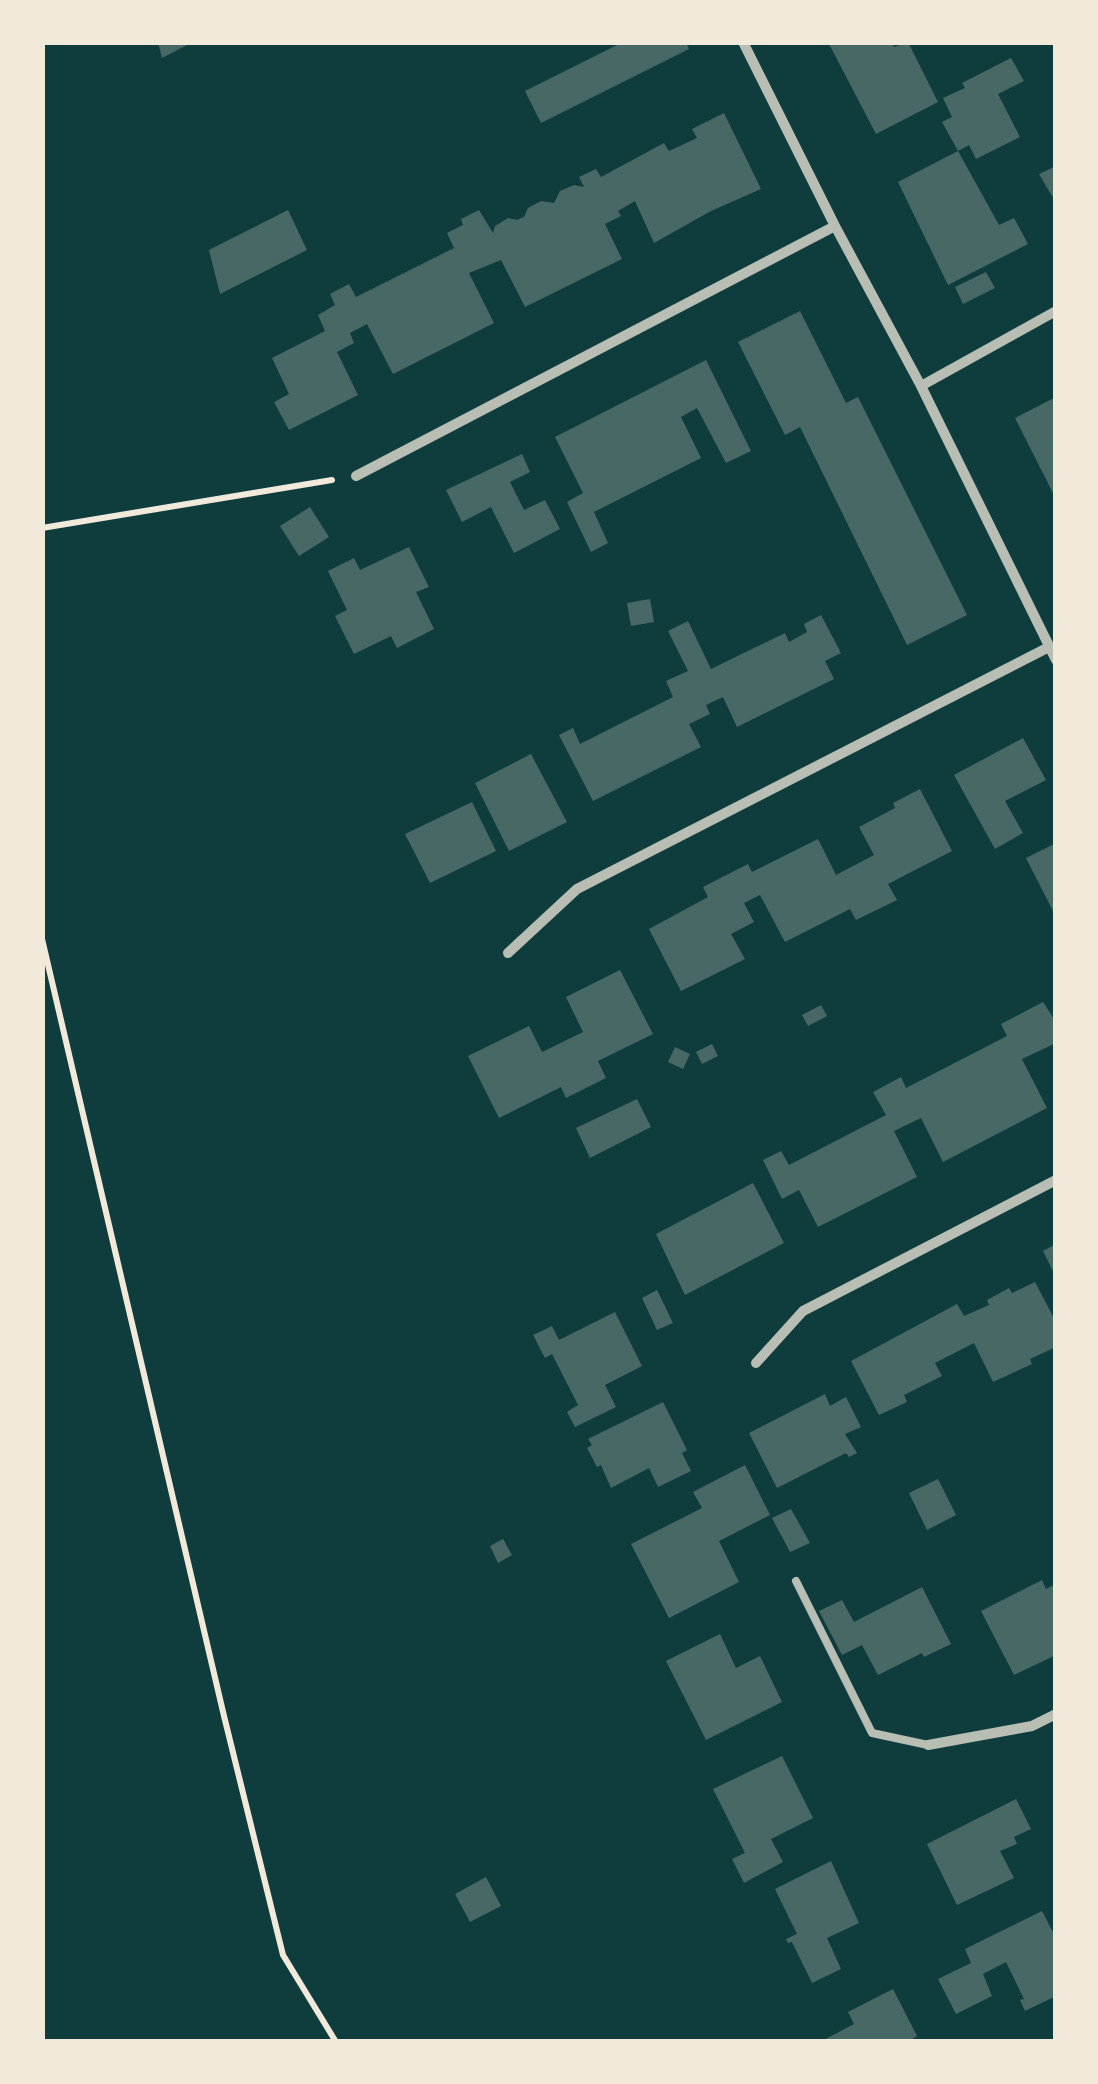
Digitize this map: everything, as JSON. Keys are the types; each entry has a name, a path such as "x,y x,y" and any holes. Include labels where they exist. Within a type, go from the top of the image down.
{"street":[{"path":"743,42 921,386 1056,660"},
{"path":"356,476 835,226"},
{"path":"921,386 1056,311"},
{"path":"508,953 577,889 1049,648"},
{"path":"756,1363 802,1310 1056,1180"},
{"path":"928,1745 1032,1726 1056,1714"}],"lane":[{"path":"796,1580 872,1733 928,1745"}],"path":[{"path":"42,528 356,476"},
{"path":"42,939 284,1955 336,2042"}],"building":[{"path":"158,42 193,42 162,58"},
{"path":"623,42 686,42 689,49 541,123 525,91"},
{"path":"828,42 892,42 894,47 908,42 938,102 876,134"},
{"path":"1011,58 1024,81 998,94 1020,137 976,159 969,145 958,151 942,122 952,117 943,98 965,88 962,83"},
{"path":"724,113 761,189 654,243 635,201 618,211 621,216 605,224 622,259 525,307 501,260 469,273 494,323 393,374 367,324 350,333 354,343 337,352 358,395 289,430 274,402 289,394 272,358 325,331 318,315 335,305 330,294 349,284 356,297 454,248 447,233 463,225 461,219 479,210 493,233 495,226 508,218 524,217 528,208 541,201 554,203 560,191 574,185 584,187 579,177 596,169 601,177 664,143 669,151 697,138 692,129"},
{"path":"958,151 999,225 1014,218 1028,244 948,285 898,182"},
{"path":"1056,166 1056,203 1039,174"},
{"path":"288,210 307,250 220,294 209,250"},
{"path":"986,272 995,288 963,304 955,287"},
{"path":"800,311 846,403 858,397 967,615 907,645 800,427 785,435 738,342"},
{"path":"706,360 751,451 726,463 697,408 681,417 701,458 594,512 608,543 591,552 567,502 583,493 555,437"},
{"path":"1056,397 1056,499 1015,418"},
{"path":"522,454 530,472 510,482 524,510 545,500 560,529 514,553 491,507 462,522 446,490"},
{"path":"310,507 329,537 299,556 280,526"},
{"path":"409,547 429,587 416,592 434,629 397,648 391,636 354,654 335,616 347,610 328,571 354,558 360,570"},
{"path":"650,599 654,622 631,626 627,603"},
{"path":"821,615 841,653 825,661 834,679 737,727 723,697 706,705 710,714 689,724 701,747 593,801 559,735 573,728 580,744 673,697 666,681 688,671 668,631 688,621 711,669 785,633 789,642 807,632 804,624"},
{"path":"1023,738 1046,780 1005,801 1023,833 995,849 954,775"},
{"path":"531,754 567,822 509,851 475,783"},
{"path":"920,789 952,851 888,884 897,900 856,920 850,909 785,942 760,895 744,903 754,922 731,934 745,959 681,991 649,929 708,897 703,887 748,864 752,872 818,839 836,875 874,855 859,827"},
{"path":"472,802 496,851 430,883 405,834"},
{"path":"1056,843 1056,917 1026,858"},
{"path":"620,970 653,1034 598,1061 606,1078 566,1098 561,1087 499,1118 468,1056 529,1026 542,1052 583,1032 566,997"},
{"path":"1043,1002 1056,1022 1056,1043 1022,1059 1047,1108 943,1162 921,1118 894,1131 917,1177 818,1227 799,1190 782,1199 763,1160 781,1151 789,1165 886,1115 873,1092 901,1077 906,1088 1007,1036 1001,1024"},
{"path":"821,1005 827,1016 808,1026 802,1015"},
{"path":"712,1044 718,1056 702,1064 696,1052"},
{"path":"675,1047 690,1054 683,1069 668,1062"},
{"path":"637,1099 651,1127 590,1158 576,1128"},
{"path":"753,1183 784,1243 685,1295 656,1234"},
{"path":"1056,1244 1056,1277 1043,1251"},
{"path":"1035,1282 1056,1322 1056,1347 1030,1359 1032,1364 993,1382 974,1343 935,1363 942,1376 904,1395 907,1402 879,1415 851,1361 957,1304 964,1316 989,1305 987,1300 1009,1288 1012,1293"},
{"path":"657,1290 673,1323 657,1330 642,1298"},
{"path":"615,1312 642,1366 605,1385 616,1407 575,1427 567,1412 578,1405 552,1354 545,1358 533,1335 552,1326 559,1340"},
{"path":"825,1394 830,1406 846,1397 861,1427 845,1434 857,1453 849,1457 846,1453 777,1488 749,1433"},
{"path":"663,1402 687,1450 682,1453 691,1471 658,1487 649,1468 611,1488 601,1465 597,1467 587,1448 592,1445 588,1439"},
{"path":"745,1465 770,1515 719,1541 739,1582 669,1618 631,1544 702,1508 693,1492"},
{"path":"938,1479 956,1515 927,1530 909,1493"},
{"path":"791,1509 810,1543 790,1552 772,1518"},
{"path":"503,1539 512,1555 498,1563 490,1546"},
{"path":"1042,1580 1046,1589 1056,1584 1056,1655 1014,1675 981,1611"},
{"path":"922,1587 951,1644 924,1657 922,1653 878,1675 862,1645 842,1655 819,1611 842,1600 854,1622"},
{"path":"720,1634 736,1668 760,1656 782,1702 706,1740 666,1661"},
{"path":"782,1756 813,1818 771,1839 783,1862 744,1883 732,1859 745,1853 713,1789"},
{"path":"1016,1799 1031,1829 1014,1837 1017,1844 1000,1851 1014,1878 957,1905 927,1844"},
{"path":"831,1861 859,1923 827,1938 841,1969 812,1983 792,1942 786,1939 797,1934 775,1889"},
{"path":"486,1877 501,1906 470,1922 455,1894"},
{"path":"1042,1911 1056,1938 1056,1996 1025,2011 1020,2000 1024,1999 1006,1962 983,1974 992,1996 956,2014 938,1979 971,1963 965,1949"},
{"path":"893,1989 917,2036 908,2042 820,2042 854,2024 848,2012"}]}
